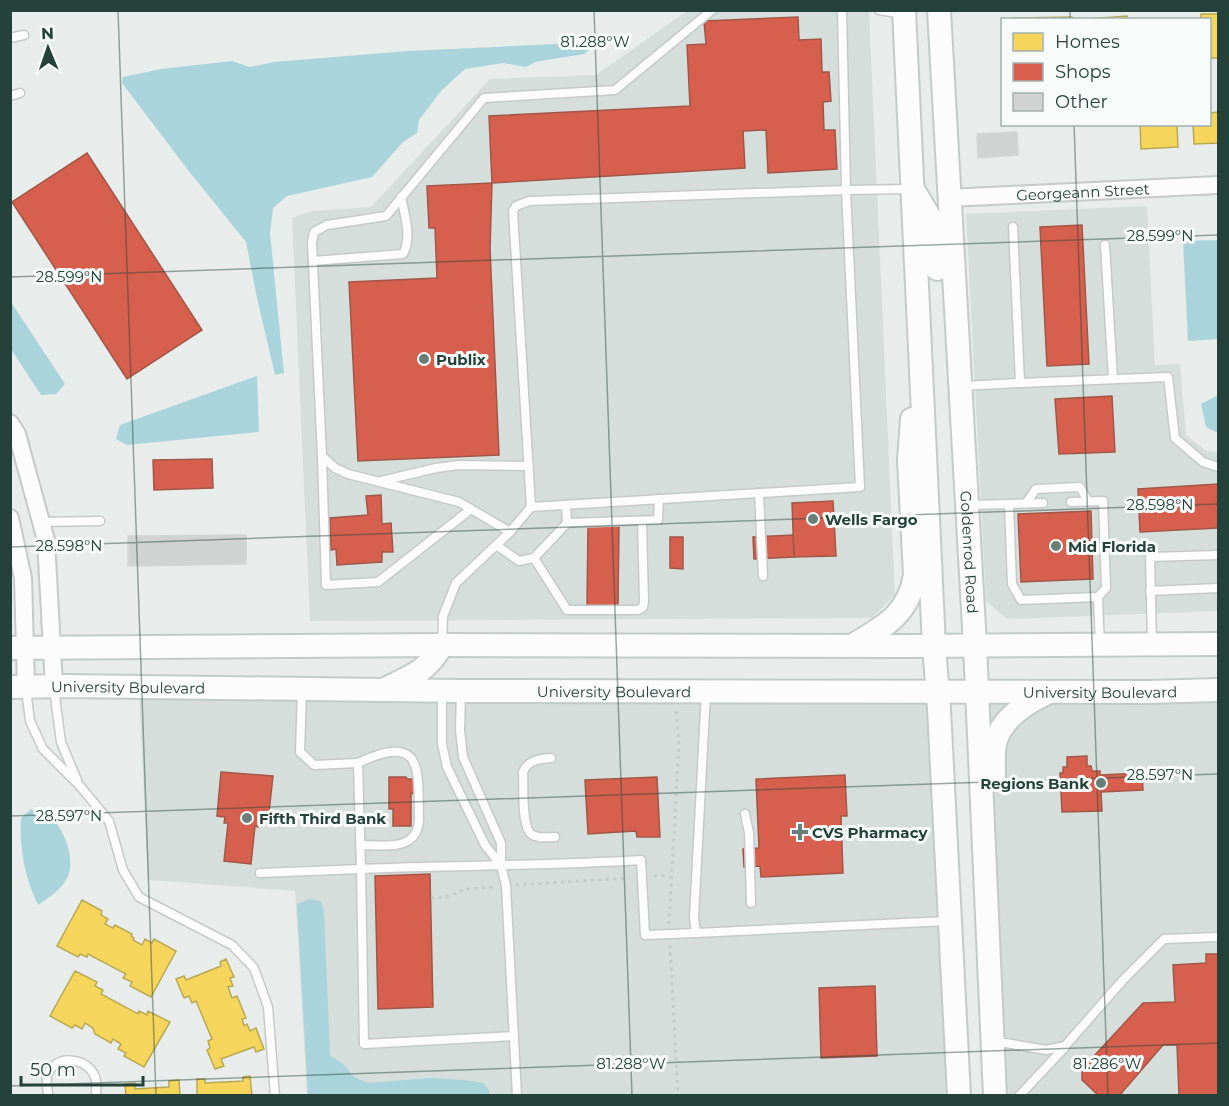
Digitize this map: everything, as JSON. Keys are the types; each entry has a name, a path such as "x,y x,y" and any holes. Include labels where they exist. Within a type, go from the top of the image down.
{"main road":[{"name":"Goldenrod Road","path":"939,10 975,645 995,1095"},
{"path":"905,12 934,646 959,1095"},
{"path":"905,12 916,29 925,162 932,178 948,198"},
{"path":"914,189 932,221 940,321 944,344 959,380"},
{"path":"851,646 885,627 902,611 913,589 915,574 909,460 920,322"},
{"path":"18,648 51,646 1218,644"},
{"path":"382,690 415,675 434,659 442,645"},
{"name":"University Boulevard","path":"18,687 452,691 1148,692 1218,690"},
{"path":"985,894 995,845 994,753 996,741 1001,728 1027,703 1050,692"}],"street":[{"name":"Georgeann Street","path":"948,198 1218,185"},
{"path":"13,431 46,540 54,686"},
{"path":"10,518 23,578 18,687"}],"lane":[{"path":"471,509 378,582 326,585 313,261 314,232 327,225 386,216 484,98 615,90 712,10"},
{"path":"531,507 860,487 846,190 842,10"},
{"path":"879,10 905,12"},
{"path":"10,38 24,34"},
{"path":"10,96 20,93"},
{"path":"442,645 443,616 456,583 510,531 531,507 513,211 516,206 529,201 914,189"},
{"path":"313,261 403,254 407,248 408,237 401,197"},
{"path":"1013,227 1020,383"},
{"path":"1105,245 1113,378"},
{"path":"959,380 1020,383 1168,376 1175,438 1203,462 1218,467"},
{"path":"322,456 334,468 348,474 459,502 510,531"},
{"path":"378,482 459,465 529,466"},
{"path":"1026,503 1036,489 1080,487 1088,501"},
{"path":"759,493 763,576"},
{"path":"496,545 519,561 534,558 567,523 658,520 659,499"},
{"path":"1071,502 1102,501 1106,588 1098,597 1100,645"},
{"path":"966,505 1043,503"},
{"path":"1009,504 1012,584 1021,600 1098,597"},
{"path":"566,505 567,523"},
{"path":"41,522 100,521"},
{"path":"534,558 567,610 638,610 643,607 644,602 642,521"},
{"path":"1152,645 1150,557 1218,555"},
{"path":"1150,591 1218,588"},
{"path":"54,686 55,710 61,742 80,786"},
{"path":"18,687 43,749 80,786 109,821 123,870 139,897 232,945 254,968 268,1007 275,1095"},
{"path":"302,689 300,752 315,765 358,764 389,751 400,752 411,758 418,772 419,827 414,838 405,844 361,845"},
{"path":"452,691 442,744 447,767 485,845 501,865"},
{"path":"452,691 463,757 501,843 501,865 506,886 517,1095"},
{"path":"696,933 694,917 706,691"},
{"path":"551,758 533,761 525,767 523,772 525,822 530,834 555,837"},
{"path":"358,764 364,1044 514,1036"},
{"path":"745,814 749,833 751,903"},
{"path":"260,873 640,860 645,935 949,921"},
{"path":"1019,1095 1123,980 1164,939 1218,936"},
{"path":"993,1041 1046,1050 1065,1046"},
{"path":"48,1095 47,1077 54,1065 61,1061 76,1060 89,1067 95,1077 96,1095"}],"path":[{"path":"676,707 679,741 670,876 670,934 678,1095"},
{"path":"431,898 446,897 465,889 670,876"}],"shaded area":[{"path":"687,11 869,11 895,595 872,618 310,621 292,218 312,211 371,207 490,79 596,75"},
{"path":"1147,206 1155,365 1180,364 1186,435 1206,451 1218,452 1218,611 1007,619 986,601 966,214"},
{"path":"1218,683 1218,1095 1002,1095 978,693"},
{"path":"139,691 936,692 957,1095 307,1095 295,891 148,880"}],"water":[{"path":"599,42 584,54 535,62 526,67 503,63 465,69 441,91 419,120 417,133 403,142 372,177 287,196 273,208 270,233 284,373 275,375 246,242 122,83 123,77 161,69 232,61 250,67 274,62 408,51"},
{"path":"1218,240 1218,339 1188,341 1183,241"},
{"path":"11,302 65,384 56,394 41,395 11,349"},
{"path":"257,376 259,432 127,445 116,439 120,425"},
{"path":"1218,395 1218,433 1206,427 1201,404"},
{"path":"31,809 40,810 54,820 65,838 70,859 70,868 65,881 38,905 26,874 21,840 21,818"},
{"path":"309,899 321,901 324,911 330,1055 344,1065 354,1077 368,1083 429,1078 465,1080 483,1083 489,1090 489,1095 308,1095 297,904"}],"building: Homes":[{"path":"1201,14 1218,14 1218,58 1211,58 1211,18 1201,18"},
{"path":"1127,16 1127,18 1101,18"},
{"path":"1072,17 1072,18 1012,18"},
{"path":"1218,112 1218,143 1194,144 1193,126 1211,126 1211,113"},
{"path":"1140,126 1177,126 1178,147 1141,149"},
{"path":"82,900 102,911 101,915 108,919 105,924 113,928 115,925 132,934 133,940 142,945 145,939 152,943 154,939 176,951 151,997 130,986 132,982 123,978 126,974 88,954 87,957 80,954 78,957 57,946"},
{"path":"226,959 234,977 230,978 233,986 228,987 232,998 237,996 246,1018 242,1019 244,1026 247,1024 250,1031 256,1028 264,1049 256,1052 254,1047 221,1059 224,1066 215,1069 207,1050 210,1048 208,1041 212,1039 196,1001 192,1003 189,996 184,998 176,979 184,976 186,980 221,966 220,962"},
{"path":"75,971 97,982 95,986 103,990 101,994 138,1014 139,1011 147,1015 148,1011 170,1022 144,1067 124,1056 126,1053 118,1049 121,1044 113,1039 111,1043 95,1034 93,1028 85,1023 82,1029 75,1025 72,1028 50,1016"},
{"path":"250,1076 252,1096 197,1096 197,1079 205,1079 205,1083 243,1081 243,1077"},
{"path":"179,1080 180,1096 126,1096 125,1084 135,1083 135,1089 169,1087 169,1081"}],"building: Shops":[{"path":"798,17 799,40 821,39 822,72 829,72 831,101 823,102 824,130 835,130 837,169 768,173 766,130 743,131 745,168 492,183 489,116 690,106 687,45 706,44 704,21"},
{"path":"87,153 202,330 127,379 12,202"},
{"path":"492,183 490,248 499,455 358,461 349,282 437,278 435,228 429,228 427,186"},
{"path":"1082,225 1089,364 1047,366 1040,227"},
{"path":"1112,396 1115,452 1059,454 1055,399"},
{"path":"212,459 213,488 154,490 153,460"},
{"path":"1218,484 1218,528 1140,532 1138,489"},
{"path":"381,495 382,524 391,523 393,552 382,552 382,562 337,565 336,549 331,550 330,518 368,515 366,496"},
{"name":"Wells Fargo","path":"833,501 836,556 794,557 792,503"},
{"name":"Mid Florida","path":"1091,511 1093,579 1021,582 1018,514"},
{"path":"588,525 619,525 618,606 587,606"},
{"path":"793,535 794,557 754,559 753,537"},
{"path":"670,537 683,537 683,569 670,568"},
{"name":"Regions Bank","path":"1087,756 1087,766 1091,766 1092,771 1100,771 1100,775 1142,773 1143,790 1101,792 1102,811 1062,812 1060,773 1063,773 1063,767 1067,767 1067,757"},
{"name":"Fifth Third Bank","path":"221,772 273,776 268,821 259,820 258,827 255,826 251,864 224,861 228,823 224,823 225,817 217,816"},
{"name":"CVS Pharmacy","path":"845,775 847,816 841,816 843,873 761,877 760,866 744,867 743,849 759,848 756,779"},
{"path":"389,777 414,779 414,794 411,793 411,826 393,826 393,809 389,809"},
{"path":"657,777 660,837 637,837 636,831 588,834 585,780"},
{"path":"430,874 433,1007 378,1009 375,876"},
{"path":"1206,954 1218,954 1218,1096 1179,1096 1177,1045 1163,1045 1119,1096 1099,1096 1082,1080 1082,1069 1143,1003 1175,1002 1173,965 1206,963"},
{"path":"875,986 877,1056 821,1058 819,988"}],"building: Other":[{"path":"1017,132 1018,155 978,158 977,134"},
{"path":"246,535 246,564 128,566 128,536"}],"place":[{"name":"Publix","path":"424,359"},
{"name":"Wells Fargo","path":"813,519"},
{"name":"Mid Florida","path":"1056,546"},
{"name":"Regions Bank","path":"1101,783"},
{"name":"Fifth Third Bank","path":"247,818"},
{"name":"CVS Pharmacy","path":"800,832"}]}
